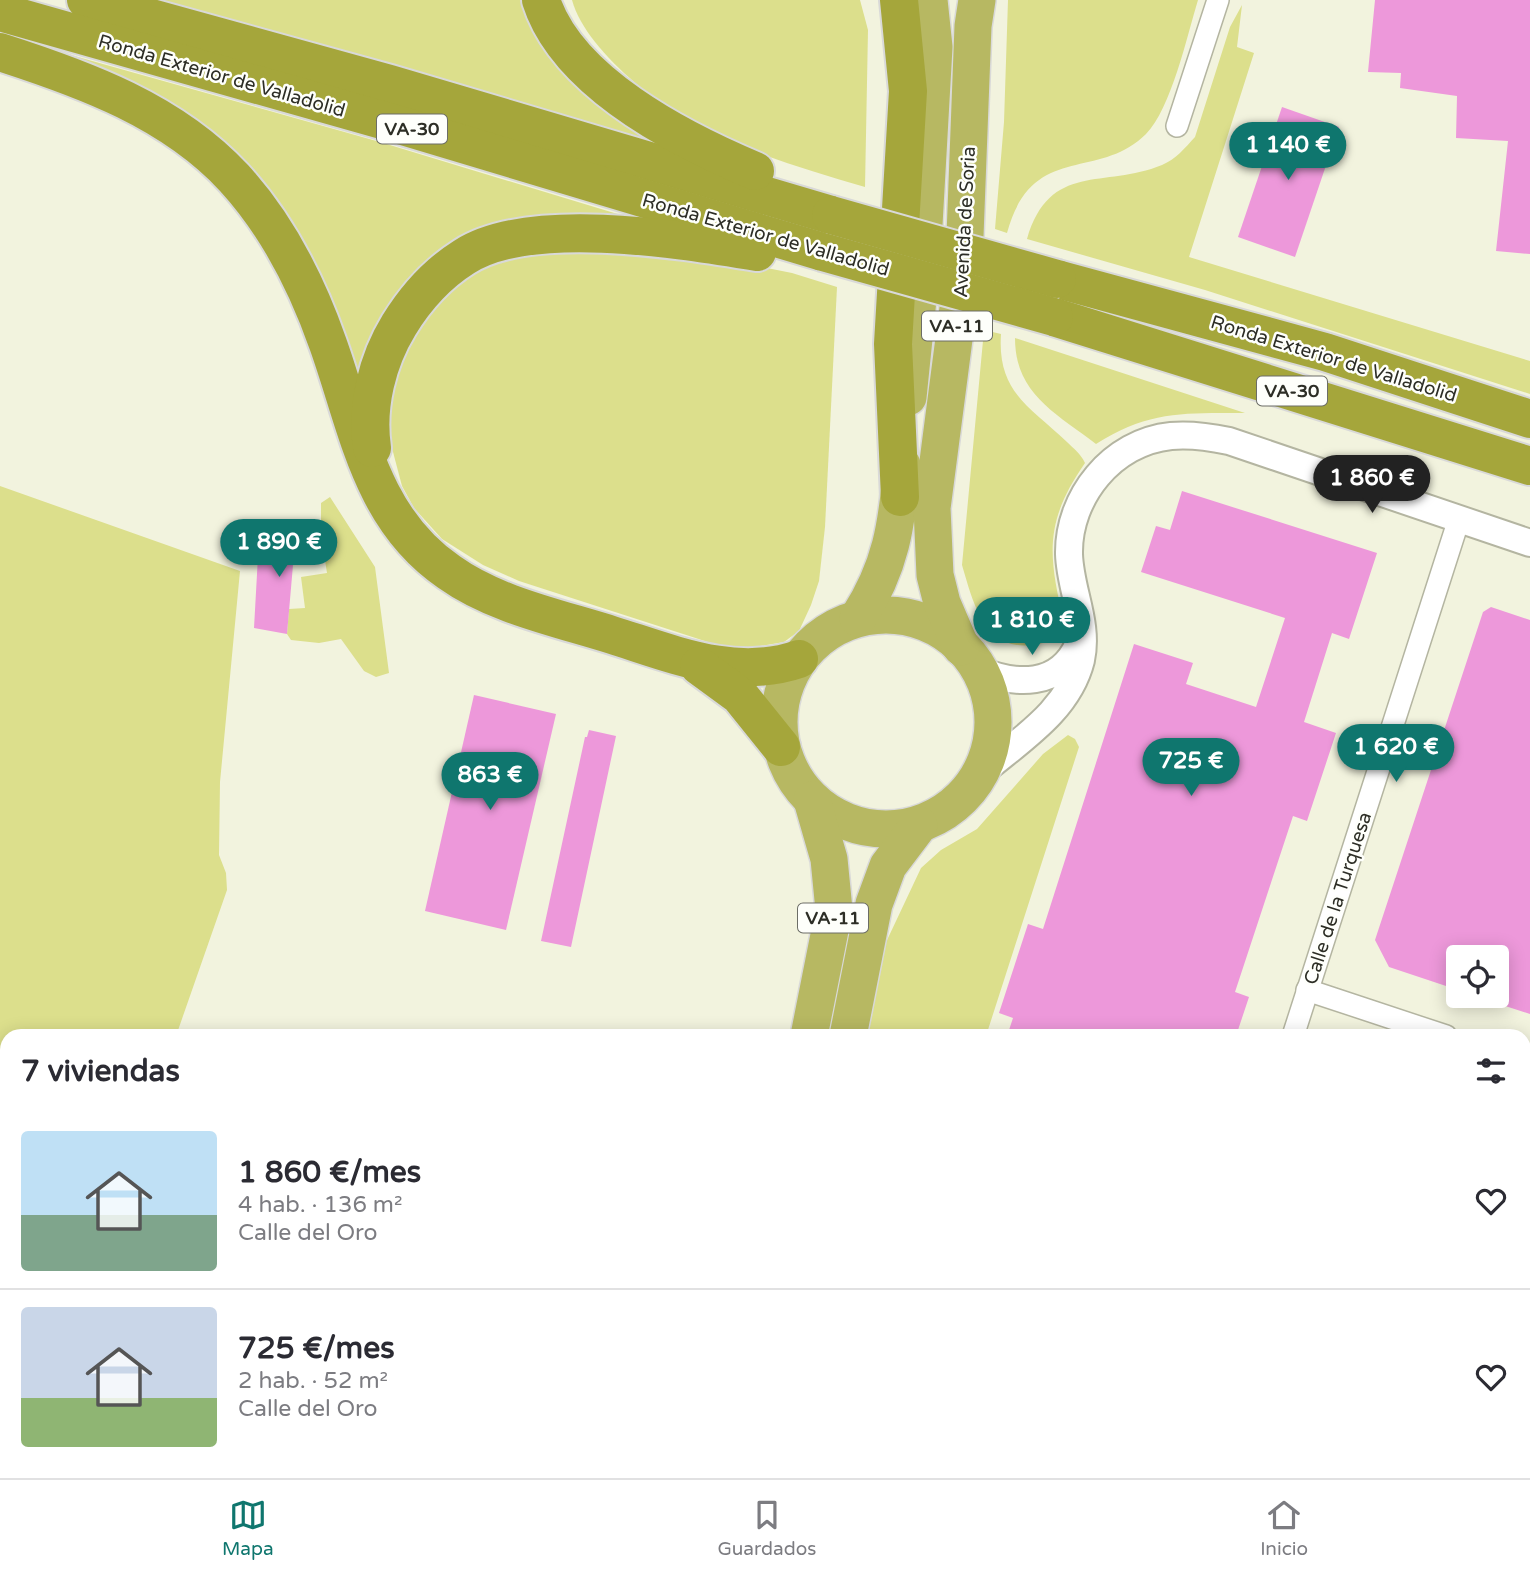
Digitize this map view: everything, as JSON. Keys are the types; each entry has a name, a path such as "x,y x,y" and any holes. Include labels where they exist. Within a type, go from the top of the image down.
{"highway":[{"name":"Ronda Exterior de Valladolid","path":"86,0 390,84 831,215 1325,352 1530,419"},
{"path":"541,0 545,11 575,58 629,102 684,139 796,188 831,215"},
{"path":"899,0 908,91 893,344 900,497"},
{"name":"Avenida de Soria","path":"858,618 881,579 900,497 923,246 934,47 929,0"},
{"name":"Avenida de Soria","path":"970,659 942,604 935,575 932,508 964,262 973,26 977,0"},
{"name":"Ronda Exterior de Valladolid","path":"0,12 396,124 823,252 1054,317 1530,466"},
{"path":"0,52 78,77 143,109 170,125 233,177 259,208 293,260 329,346 362,456 384,501 423,552 450,573 526,607 685,658 728,667 757,669 799,659"},
{"path":"384,501 371,437 372,398 380,368 392,337 412,303 466,256 534,235 640,235 788,257 823,252"},
{"name":"VA-11","path":"884,614 914,618 938,629 970,659 989,694 993,728 990,750 980,774 962,799 942,814 919,825 886,830 870,828 843,820 812,800 793,776 781,747 779,721 782,696 799,659 835,626 858,618 884,614"},
{"path":"685,658 728,685 752,708 781,747"},
{"name":"VA-11","path":"810,1029 834,910 829,859 812,800"},
{"name":"VA-11","path":"849,1029 874,904 888,866 919,825"}],"street":[{"path":"1177,126 1218,0"},
{"path":"980,774 1044,720 1068,691 1081,659 1083,634 1069,557 1071,526 1076,510 1084,493 1103,470 1121,455 1150,440 1186,436 1229,441 1530,543"},
{"name":"Calle de la Turquesa","path":"1295,1029 1459,519"},
{"path":"970,659 1007,681 1042,679 1057,671 1075,652 1083,634"},
{"path":"1307,990 1425,1029"}],"green space":[{"path":"153,0 524,0 694,156"},
{"path":"572,0 860,0 868,30 865,187 744,148 683,118 659,102 614,63 581,21"},
{"path":"1008,0 1198,0 1171,90 1155,123 1146,134 1127,148 1108,157 1049,174 1033,185 1018,204 1007,233 995,229 1004,122"},
{"path":"1242,5 1237,47 1254,53 1189,257 1530,361 1530,394 1205,290 1027,239 1037,214 1050,198 1065,188 1081,182 1140,172 1162,165 1188,145 1195,137 1230,27"},
{"path":"21,41 380,142 667,229 481,236 363,407 282,217"},
{"path":"549,250 701,255 792,273 837,287 825,527 819,581 799,631 784,642 742,649 711,643 519,581 483,565 442,539 414,508 402,486 388,433 393,365 435,298 491,262"},
{"path":"984,330 1001,334 1001,354 1005,371 1019,397 1077,452 1085,463 1062,503 1053,540 1055,577 1064,622 1057,636 1043,643 1008,643 996,636 978,613 962,565"},
{"path":"1015,338 1245,413 1186,414 1151,419 1115,433 1096,444 1053,412 1030,388 1022,374"},
{"path":"0,486 240,571 220,782 219,855 226,873 227,890 178,1029 0,1029"},
{"path":"330,497 375,567 389,673 376,677 364,671 341,639 319,643 291,640 287,634 289,609 305,608 301,577 327,573 321,535 321,503"},
{"path":"1068,735 1075,739 1079,747 988,1029 865,1029 880,955 921,868 941,850 977,829 1043,754"}],"building":[{"path":"1375,0 1530,0 1530,254 1496,251 1508,141 1456,138 1457,96 1400,88 1401,73 1368,72"},
{"path":"1282,107 1339,127 1295,257 1238,237"},
{"path":"1182,491 1377,553 1349,639 1332,633 1304,722 1336,733 1307,821 1293,816 1235,992 1249,997 1238,1029 1009,1029 1013,1018 999,1013 1028,924 1043,929 1134,644 1193,663 1186,684 1256,707 1285,618 1141,572 1156,526 1170,530"},
{"path":"315,537 318,563 293,565 287,634 254,628 259,538"},
{"path":"1491,607 1530,620 1530,1014 1509,1007 1509,945 1446,945 1446,986 1389,967 1375,940 1483,612"},
{"path":"474,695 556,714 506,930 425,911"},
{"path":"589,730 616,736 571,947 541,941 585,737"}]}
